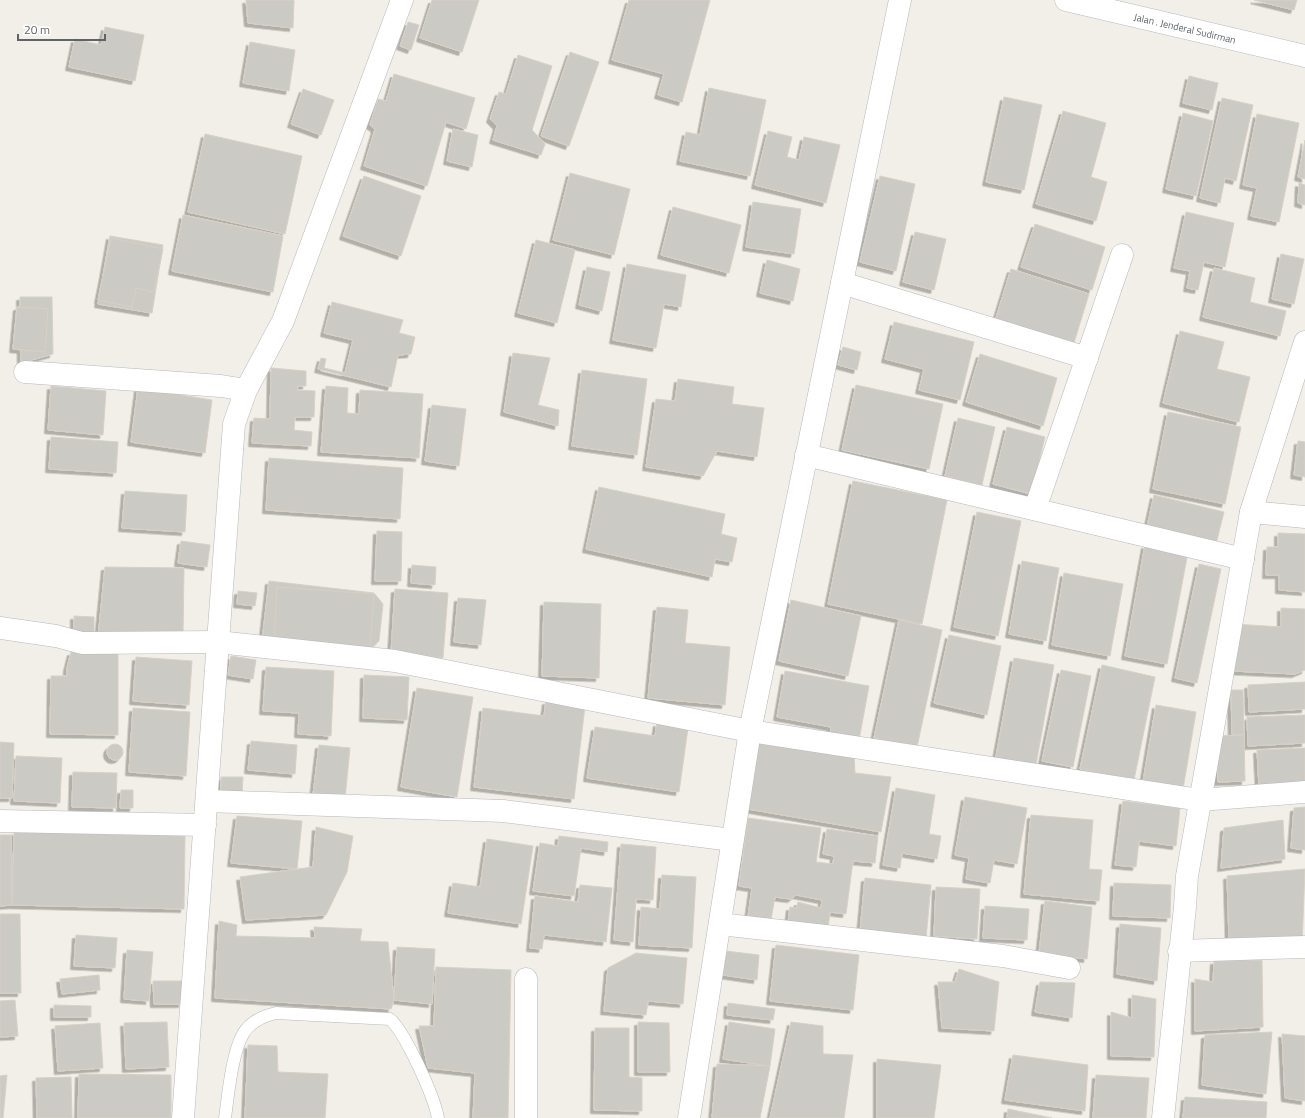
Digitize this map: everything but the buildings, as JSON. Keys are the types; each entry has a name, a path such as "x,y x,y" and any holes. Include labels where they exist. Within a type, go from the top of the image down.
{"street":[{"path":"183,1118 234,424 246,390 283,321 402,0"},
{"path":"689,1118 750,731 900,0"},
{"name":"Jalan . Jenderal Sudirman","path":"1066,0 1305,56"},
{"path":"1035,509 1122,255"},
{"path":"842,283 1087,358"},
{"path":"1163,1118 1187,876 1251,512 1305,342"},
{"path":"25,372 221,386 246,390"},
{"path":"806,455 1243,559"},
{"path":"1251,512 1305,517"},
{"path":"0,628 56,636 82,643 218,642 395,661 750,731 1200,800 1305,792"},
{"path":"207,801 503,811 732,840"},
{"path":"0,822 205,825"},
{"path":"720,924 1003,956 1069,968"},
{"path":"1179,951 1305,947"},
{"path":"526,979 526,1118"}],"lane":[{"path":"225,1118 235,1058 243,1034 262,1017 276,1013 390,1019 401,1034 415,1061 431,1096 438,1118"}]}
